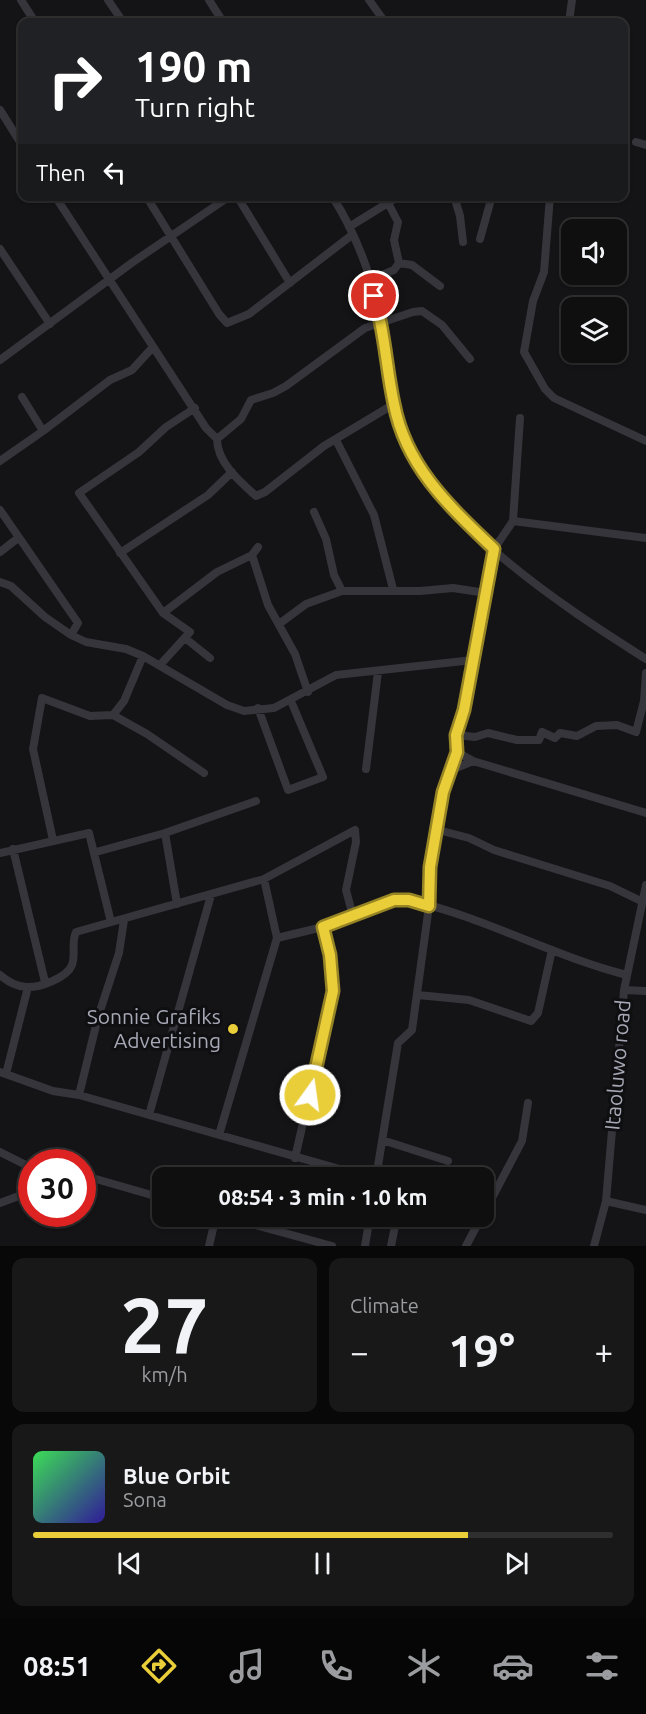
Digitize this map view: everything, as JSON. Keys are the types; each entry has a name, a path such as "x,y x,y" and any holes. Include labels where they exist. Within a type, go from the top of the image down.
{"street":[{"path":"21,0 33,18"},
{"path":"108,0 120,18"},
{"path":"209,0 220,18"},
{"path":"369,0 382,18"},
{"path":"570,18 572,0"},
{"path":"0,110 18,139"},
{"path":"636,142 646,145"},
{"path":"58,201 206,428 217,439 219,453 232,472 256,496 336,440 394,404"},
{"path":"149,201 219,314 227,323 249,314 290,283 350,231 391,201"},
{"path":"0,360 110,279 223,201"},
{"path":"240,201 290,283"},
{"path":"335,201 350,231 370,280 382,322 394,404 411,453 425,477 457,514 494,549 568,609 646,659"},
{"path":"456,201 463,242"},
{"path":"480,239 491,201"},
{"path":"550,201 544,272 531,310 525,355 545,389 554,398 646,441"},
{"path":"370,280 394,270 399,263 394,240 398,222 388,203"},
{"path":"0,249 50,324"},
{"path":"399,263 412,266 440,286"},
{"path":"217,439 241,419 251,400 286,386 365,328 382,322 422,311 442,325 470,359"},
{"path":"0,461 110,380 132,370 153,347"},
{"path":"22,398 43,431"},
{"path":"160,665 190,632 163,613 79,493 139,452 166,427 195,408"},
{"path":"377,1167 398,1043 412,1030 429,906 430,867 449,771 457,752 456,735 464,710 494,549 513,520 520,418"},
{"path":"336,440 374,515 393,590"},
{"path":"120,553 208,495 232,472"},
{"path":"0,510 78,623 71,635"},
{"path":"314,512 326,539 334,575 342,591"},
{"path":"513,520 646,538"},
{"path":"0,552 18,538"},
{"path":"163,613 217,572 252,555 258,547"},
{"path":"252,555 268,605 295,654 308,692"},
{"path":"0,582 11,586 32,602 45,617 71,635 143,656 235,709 251,712 258,708 266,710 291,701 336,675 472,660"},
{"path":"279,624 306,604 342,591 420,591 453,588 486,593"},
{"path":"185,638 210,658"},
{"path":"113,715 124,701 143,656"},
{"path":"366,769 378,672"},
{"path":"456,735 480,737 488,733 517,740 539,740 542,732 555,738 560,733 577,736 591,727 617,725 636,732 644,701 646,673"},
{"path":"53,840 33,749 42,698 90,716 113,715 147,734 204,773"},
{"path":"258,708 288,790 323,777 291,701"},
{"path":"457,752 473,761 646,813"},
{"path":"449,771 473,761"},
{"path":"96,852 165,833 256,801"},
{"path":"0,975 8,983 28,987 57,979 70,968 76,932 264,879 355,830 356,842 346,890 353,916"},
{"path":"438,830 469,838 494,850 610,886 643,902"},
{"path":"0,853 89,833 96,852 111,922"},
{"path":"165,833 177,904"},
{"path":"13,849 45,982"},
{"path":"219,1135 277,938 264,879"},
{"name":"Itaoluwo road","path":"594,1246 606,1201 624,990 642,918 646,885"},
{"path":"149,1115 211,895"},
{"path":"277,938 323,927 394,900 409,900 508,931 583,963 627,975"},
{"path":"79,1095 98,1017 119,953 124,920"},
{"path":"295,1158 333,991 330,955 323,927"},
{"path":"418,995 469,1000 531,1021 538,1013 552,950"},
{"path":"28,987 3,1073 53,1091 79,1095 295,1158 335,1167"},
{"path":"624,990 646,991"},
{"path":"494,1194 522,1141 528,1103"},
{"path":"382,1140 448,1161"},
{"path":"0,1152 18,1161"},
{"path":"96,1179 152,1195"},
{"path":"0,1203 18,1196"},
{"path":"606,1201 646,1210"},
{"path":"209,1246 213,1227"},
{"path":"262,1227 332,1246"},
{"path":"365,1246 368,1227"},
{"path":"391,1246 395,1227"},
{"path":"466,1246 476,1227"},
{"path":"288,1246 290,1235"}],"place":[{"name":"Sonnie Grafiks Advertising","path":"233,1029"}],"route":[{"path":"310,1095 333,991 330,955 323,927 394,900 409,900 429,906 430,867 443,792 457,752 456,735 464,710 494,549 439,495 415,462 398,422 382,322 374,296"}]}
